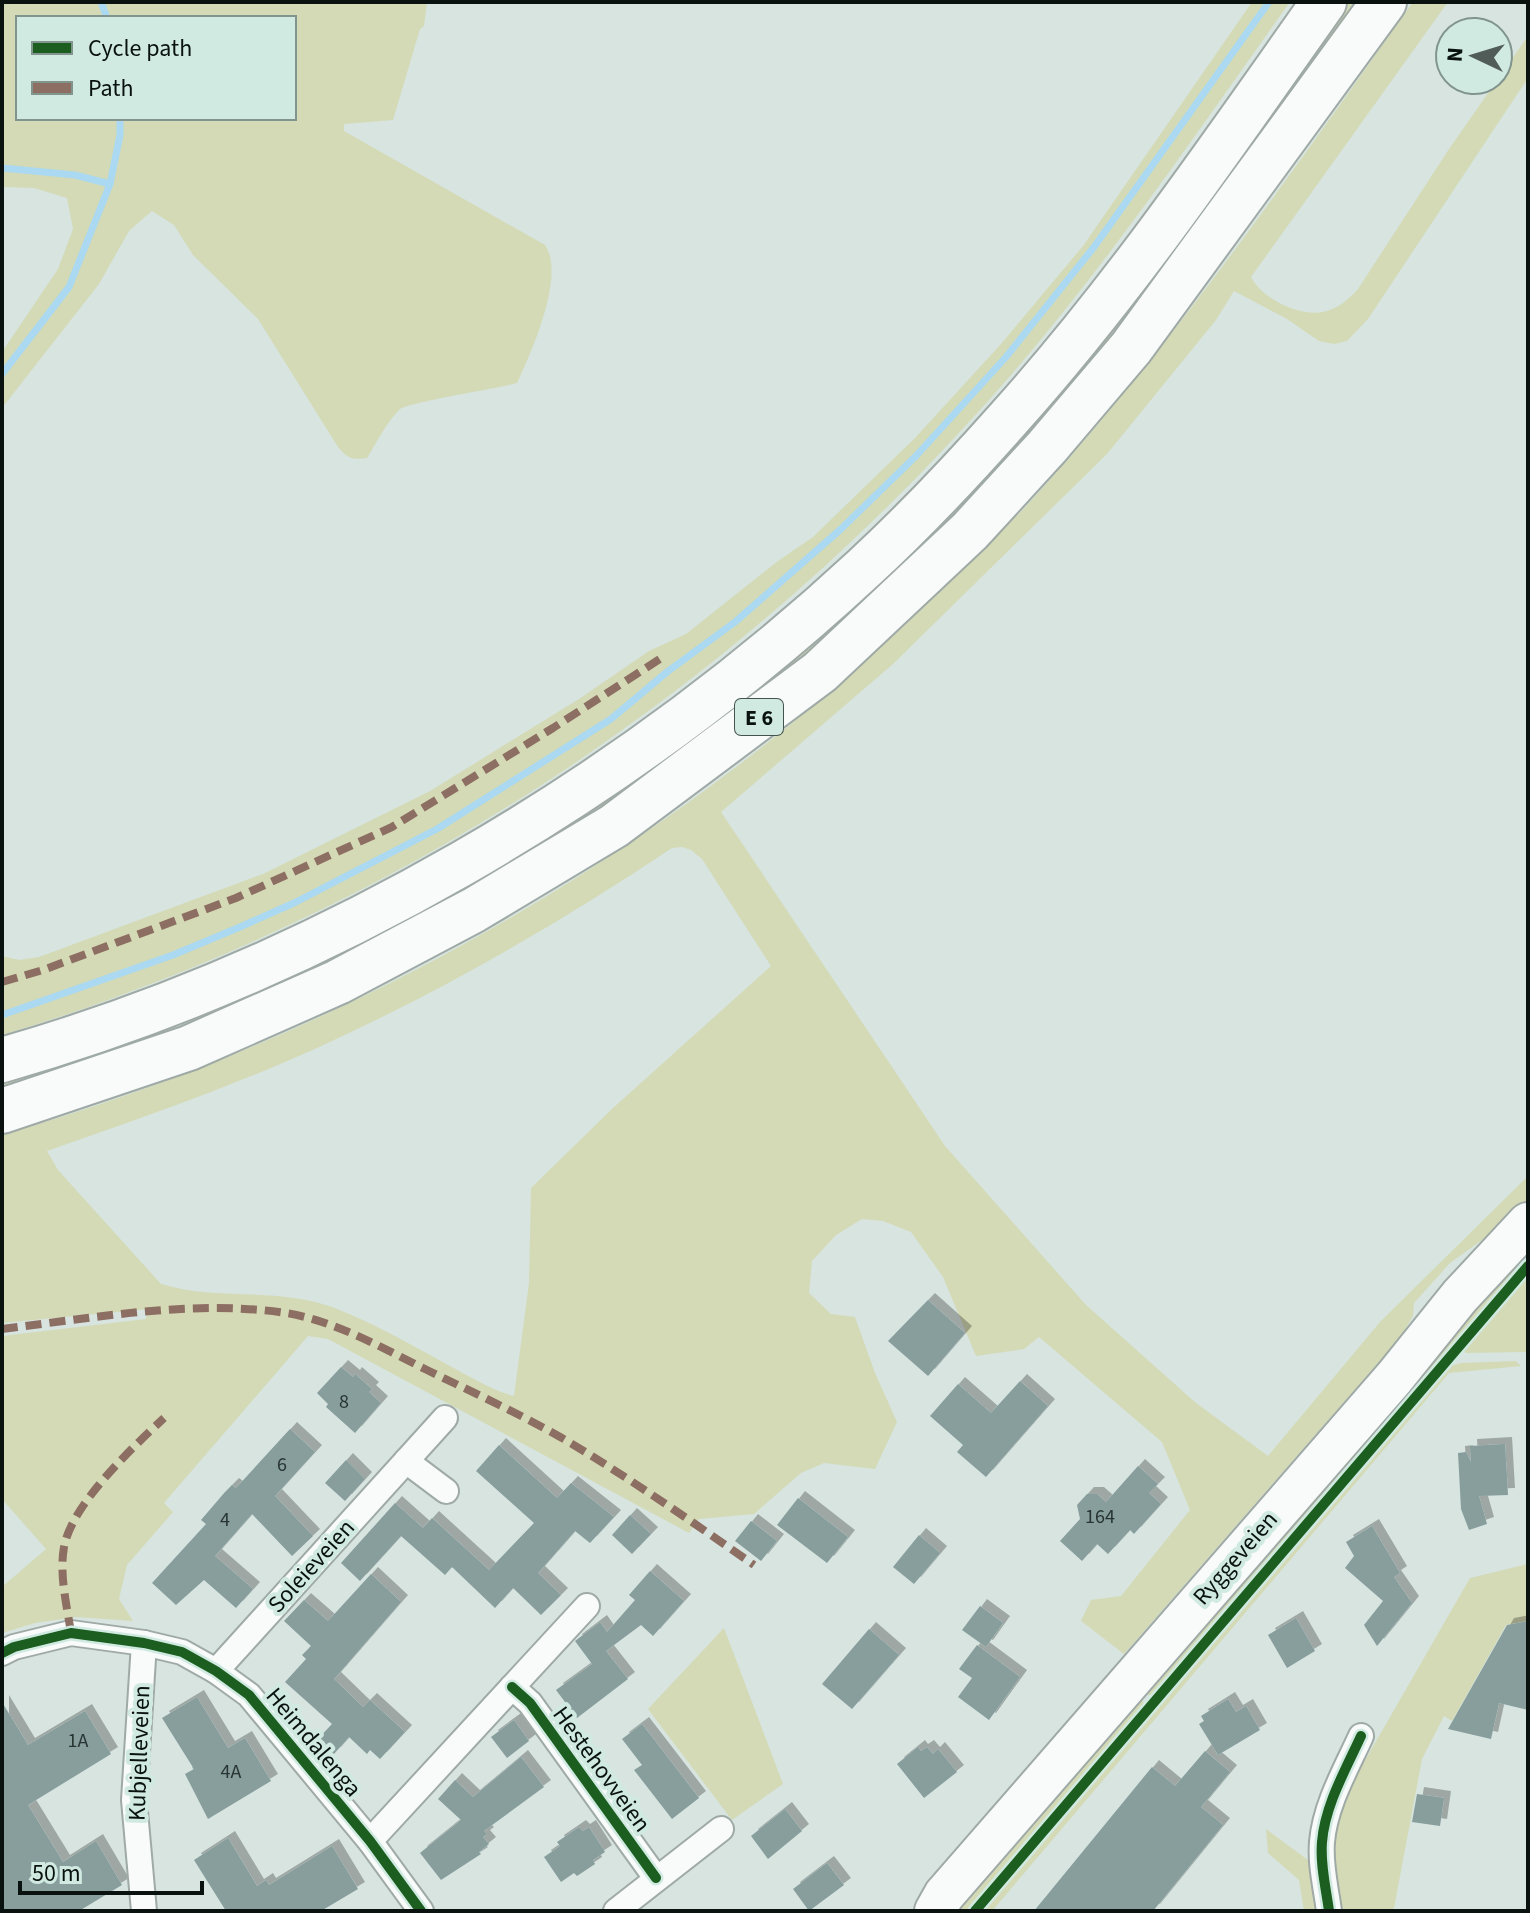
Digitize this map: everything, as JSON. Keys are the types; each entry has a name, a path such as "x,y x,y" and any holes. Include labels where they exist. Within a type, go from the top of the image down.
{"highway":[{"name":"E 6","path":"2,1060 42,1049 210,987 357,921 518,831 607,774 784,639 865,568 912,521 1009,418 1070,347 1201,175 1324,2"},
{"name":"E 6","path":"2,1111 189,1048 338,982 474,910 614,826 820,672 970,531 1112,370 1384,2"}],"main road":[{"name":"Ryggeveien","path":"933,1906 1394,1378 1460,1296 1527,1225"}],"street":[{"name":"Soleieveien","path":"216,1671 445,1418"},
{"path":"406,1461 446,1491"},
{"path":"370,1841 587,1606"},
{"name":"Heimdalenga","path":"2,1653 14,1647 71,1633 144,1643 182,1652 216,1671 249,1695 370,1841 421,1911"},
{"name":"Kubjelleveien","path":"144,1643 134,1800 144,1911"},
{"name":"Hestehovveien","path":"512,1687 530,1703 656,1878"},
{"path":"1329,1911 1322,1865 1322,1839 1333,1797 1361,1736"},
{"path":"616,1911 721,1829"}],"green space":[{"path":"2,2 427,2 424,26 420,29 393,120 344,124 344,131 545,245 550,258 549,294 538,334 517,383 399,410 367,458 354,459 338,447 258,319 193,255 174,225 152,211 129,231 99,284 2,408 2,352 58,269 73,229 67,198 34,188 2,187"},
{"path":"1252,2 1290,2 1085,285 1011,375 906,489 794,594 677,690 553,777 424,856 289,925 148,985 2,1035 2,956 19,960 39,957 263,874 430,791 579,699 649,651 686,634 813,537 915,438 1001,344 1083,246"},
{"path":"1346,2 1361,2 1189,242 1027,446 849,623 643,787 469,896 224,1012 222,1001 804,645"},
{"path":"1413,2 1448,2 1438,16 1434,16 1434,22 1251,277 1273,300 1295,310 1327,311 1344,302 1358,289 1486,96 1514,96 1514,56 1528,36 1528,78 1368,319 1347,341 1334,344 1319,341 1287,319 1234,291 1216,320 1107,454 893,664 721,812 945,1146 1086,1305 1196,1403 1268,1456 1380,1322 1528,1176 1528,1203 1518,1214 1450,1263 1414,1303 1413,1316 1400,1338 1124,1654 1081,1621 1091,1600 1121,1596 1190,1510 1162,1442 1039,1337 1024,1349 976,1356 943,1277 911,1232 883,1221 862,1219 836,1235 812,1261 809,1293 831,1314 855,1317 897,1422 875,1469 824,1463 801,1473 754,1514 699,1519 689,1533 328,1339 308,1336 164,1503 173,1512 127,1565 119,1599 133,1621 76,1617 35,1623 2,1633 2,1587 46,1549 2,1499 2,1336 146,1319 148,1309 2,1323 2,1135 131,1094 257,1045 379,989 498,925 612,855 723,777 828,693 929,602 1033,499 1144,368 1281,187","holes":["672,848 691,850 702,859 771,966 613,1108 531,1188 529,1283 514,1396 332,1307 290,1297 203,1292 161,1284 58,1170 47,1151 286,1062 410,1003 500,955"]},
{"path":"122,1043 123,1053 2,1094 2,1078"},
{"path":"1518,1263 1518,1267 1153,1697 1144,1693 1419,1369"},
{"path":"1528,1272 1528,1352 1466,1353 1461,1350"},
{"path":"1516,1361 1521,1366 1449,1373 992,1911 979,1911 1446,1367 1461,1363"},
{"path":"1528,1564 1528,1621 1506,1625 1452,1721 1444,1716 1422,1759 1394,1908 1390,1911 1335,1911 1330,1852 1348,1790 1470,1578"},
{"path":"724,1628 783,1784 732,1820 648,1709"},
{"path":"1138,1698 1144,1704 967,1911 959,1911 971,1893"},
{"path":"1266,1829 1312,1863 1321,1911 1304,1911 1299,1880 1268,1853"}],"building":[{"path":"928,1300 965,1333 928,1376 888,1341"},
{"path":"341,1367 372,1389 369,1392 381,1403 355,1433 326,1407 328,1404 317,1393"},
{"path":"1020,1381 1048,1406 986,1477 957,1452 963,1445 930,1416 958,1384 991,1413"},
{"path":"290,1429 315,1452 275,1496 313,1536 292,1556 252,1514 215,1556 253,1589 236,1608 204,1580 176,1605 152,1583 206,1524 201,1520 225,1492 232,1485 236,1488"},
{"path":"1505,1444 1508,1495 1479,1496 1487,1524 1469,1530 1461,1509 1458,1453 1466,1452 1471,1462 1470,1446"},
{"path":"499,1445 557,1498 571,1483 614,1517 590,1543 575,1531 538,1573 561,1595 541,1615 513,1588 495,1608 452,1567 445,1575 401,1536 360,1581 341,1563 395,1503 423,1528 432,1518 489,1570 534,1523 476,1471"},
{"path":"346,1460 365,1479 345,1501 325,1483"},
{"path":"1138,1466 1158,1484 1149,1493 1161,1504 1134,1534 1130,1530 1108,1554 1097,1544 1082,1561 1060,1541 1080,1519 1077,1505 1087,1494 1097,1494 1106,1502"},
{"path":"798,1498 848,1537 827,1563 777,1525"},
{"path":"630,1515 651,1534 632,1554 612,1535"},
{"path":"751,1521 777,1541 761,1561 735,1541"},
{"path":"1372,1526 1400,1573 1394,1577 1412,1603 1377,1646 1364,1625 1383,1601 1345,1568 1354,1556 1346,1542"},
{"path":"919,1535 940,1553 914,1584 893,1567"},
{"path":"650,1571 684,1601 653,1636 641,1625 606,1651 628,1679 577,1718 556,1690 592,1664 575,1641 600,1622 607,1632 635,1600 629,1595"},
{"path":"371,1574 401,1602 334,1679 363,1707 370,1700 405,1732 380,1759 370,1750 367,1754 349,1737 334,1754 317,1740 332,1724 285,1682 306,1659 302,1655 311,1646 284,1621 304,1600 328,1621"},
{"path":"980,1606 1003,1623 986,1647 962,1630"},
{"path":"1296,1618 1315,1651 1287,1668 1268,1635"},
{"path":"1528,1621 1528,1710 1499,1703 1491,1739 1448,1729 1507,1625"},
{"path":"869,1629 899,1655 852,1709 822,1684"},
{"path":"977,1645 1020,1677 989,1720 958,1697 972,1678 959,1669"},
{"path":"197,1697 228,1748 245,1738 271,1781 208,1819 185,1774 194,1769 162,1718"},
{"path":"1228,1699 1236,1712 1246,1706 1260,1730 1218,1755 1199,1724 1204,1721 1201,1716"},
{"path":"2,1702 28,1745 85,1711 111,1754 28,1805 63,1862 96,1841 122,1885 79,1911 2,1911"},
{"path":"514,1720 529,1741 507,1758 491,1737"},
{"path":"642,1724 699,1798 672,1819 634,1770 642,1765 622,1739"},
{"path":"918,1747 921,1751 927,1747 933,1754 938,1749 957,1772 924,1798 897,1764"},
{"path":"1205,1751 1230,1772 1201,1807 1223,1825 1153,1911 1034,1911 1152,1767 1175,1786"},
{"path":"521,1757 544,1787 484,1831 487,1834 483,1837 489,1844 479,1852 481,1854 441,1880 420,1853 461,1820 438,1799 455,1780 473,1797"},
{"path":"1417,1794 1444,1798 1440,1826 1412,1822"},
{"path":"785,1809 802,1831 768,1859 751,1836"},
{"path":"579,1827 583,1831 589,1827 605,1852 593,1860 595,1864 561,1882 544,1857 560,1846 557,1842"},
{"path":"228,1838 257,1886 266,1880 269,1885 332,1846 358,1889 321,1911 226,1911 194,1860"},
{"path":"827,1863 844,1885 809,1911 793,1889"}],"waterway":[{"path":"101,2 106,16"},
{"path":"2,1015 173,955 240,927 294,903 437,829 611,719 667,672 735,622 841,529 916,456 1006,357 1094,247 1269,2"},
{"path":"2,374 69,287 110,184 120,120"},
{"path":"2,168 75,175 110,184"}],"marked path":[{"path":"2,982 43,970 236,898 392,827 666,655"},
{"path":"2,1329 108,1315 215,1308 286,1313 323,1322 376,1344 562,1438 754,1565"},
{"path":"71,1633 62,1568 69,1530 105,1478 164,1418"}],"cycle path":[{"path":"975,1911 1528,1266"},
{"path":"2,1653 14,1647 71,1633 144,1643 182,1652 216,1671 249,1695 370,1841 421,1911"},
{"path":"512,1687 530,1703 656,1878"},
{"path":"1329,1911 1322,1859 1324,1828 1337,1788 1361,1736"}]}
